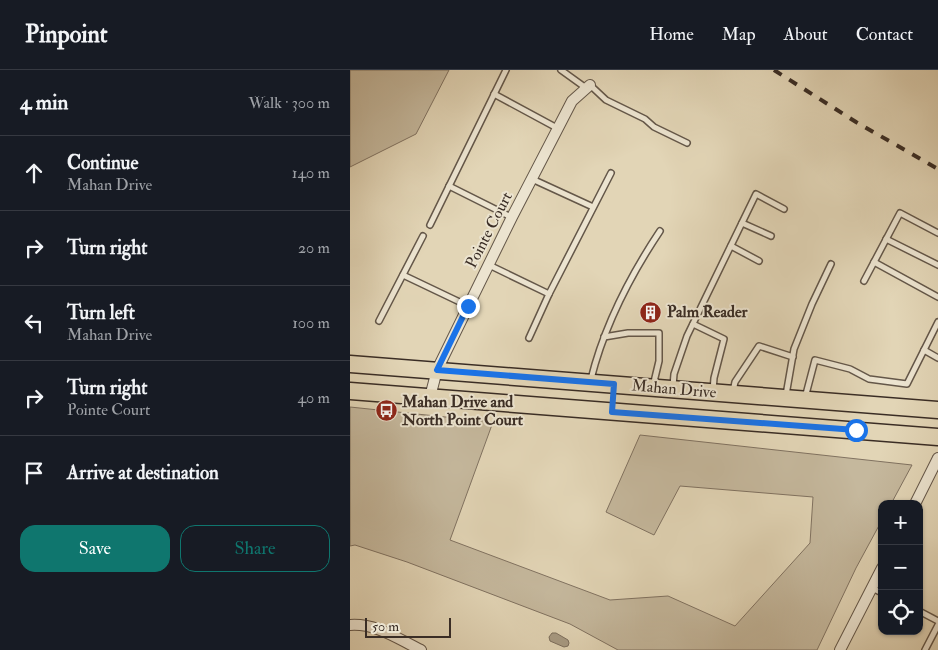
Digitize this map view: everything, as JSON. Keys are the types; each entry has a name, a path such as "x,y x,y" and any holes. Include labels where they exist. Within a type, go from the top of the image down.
{"main road":[{"name":"Mahan Drive","path":"350,364 938,410"},
{"path":"612,412 614,384"},
{"name":"Mahan Drive","path":"350,391 938,437"}],"street":[{"name":"Pointe Court","path":"430,397 437,370 488,264 572,101 588,87"},
{"path":"917,500 938,458"},
{"path":"840,650 878,576"},
{"path":"351,625 375,627 421,650"}],"lane":[{"path":"430,225 506,70"},
{"path":"560,70 606,100 645,119 654,127 687,143"},
{"path":"494,94 558,129"},
{"path":"529,338 549,294 611,173"},
{"path":"532,179 594,207"},
{"path":"449,186 512,217"},
{"path":"672,389 674,374 693,324 756,194 784,209"},
{"path":"864,281 900,213 938,233"},
{"path":"742,223 771,236"},
{"path":"590,382 596,355 604,337 644,256 660,231"},
{"path":"379,321 423,236"},
{"path":"886,238 938,265"},
{"path":"731,246 759,261"},
{"path":"874,262 938,297"},
{"path":"488,264 549,294"},
{"path":"786,398 793,357 812,304 831,264"},
{"path":"403,275 468,306"},
{"path":"805,399 815,360 850,369 870,379 907,384 938,322"},
{"path":"693,324 724,340 714,378 713,392"},
{"path":"604,337 628,333 659,333 659,361 653,387"},
{"path":"732,394 734,382 759,346 793,357"},
{"path":"924,350 938,358"},
{"path":"872,588 878,591"},
{"path":"923,613 938,621"},
{"path":"925,650 938,625"}],"shaded area":[{"path":"350,70 449,70 416,134 350,167"},
{"path":"350,407 493,422 450,540 610,600 668,596 735,626 810,543 813,497 680,486 654,535 606,512 640,435 912,465 893,500 878,500 878,527 856,568 817,650 618,650 570,624 407,562 355,545 350,546"},
{"path":"552,633 556,633 568,640 568,646 564,647 550,641 549,637"}],"railway":[{"path":"774,70 856,122 938,169"}],"place":[{"name":"Palm Reader","path":"651,312"},
{"name":"Mahan Drive and North Point Court","path":"386,411"}],"route":[{"path":"468,306 437,370 614,384 612,412 856,430"}]}
